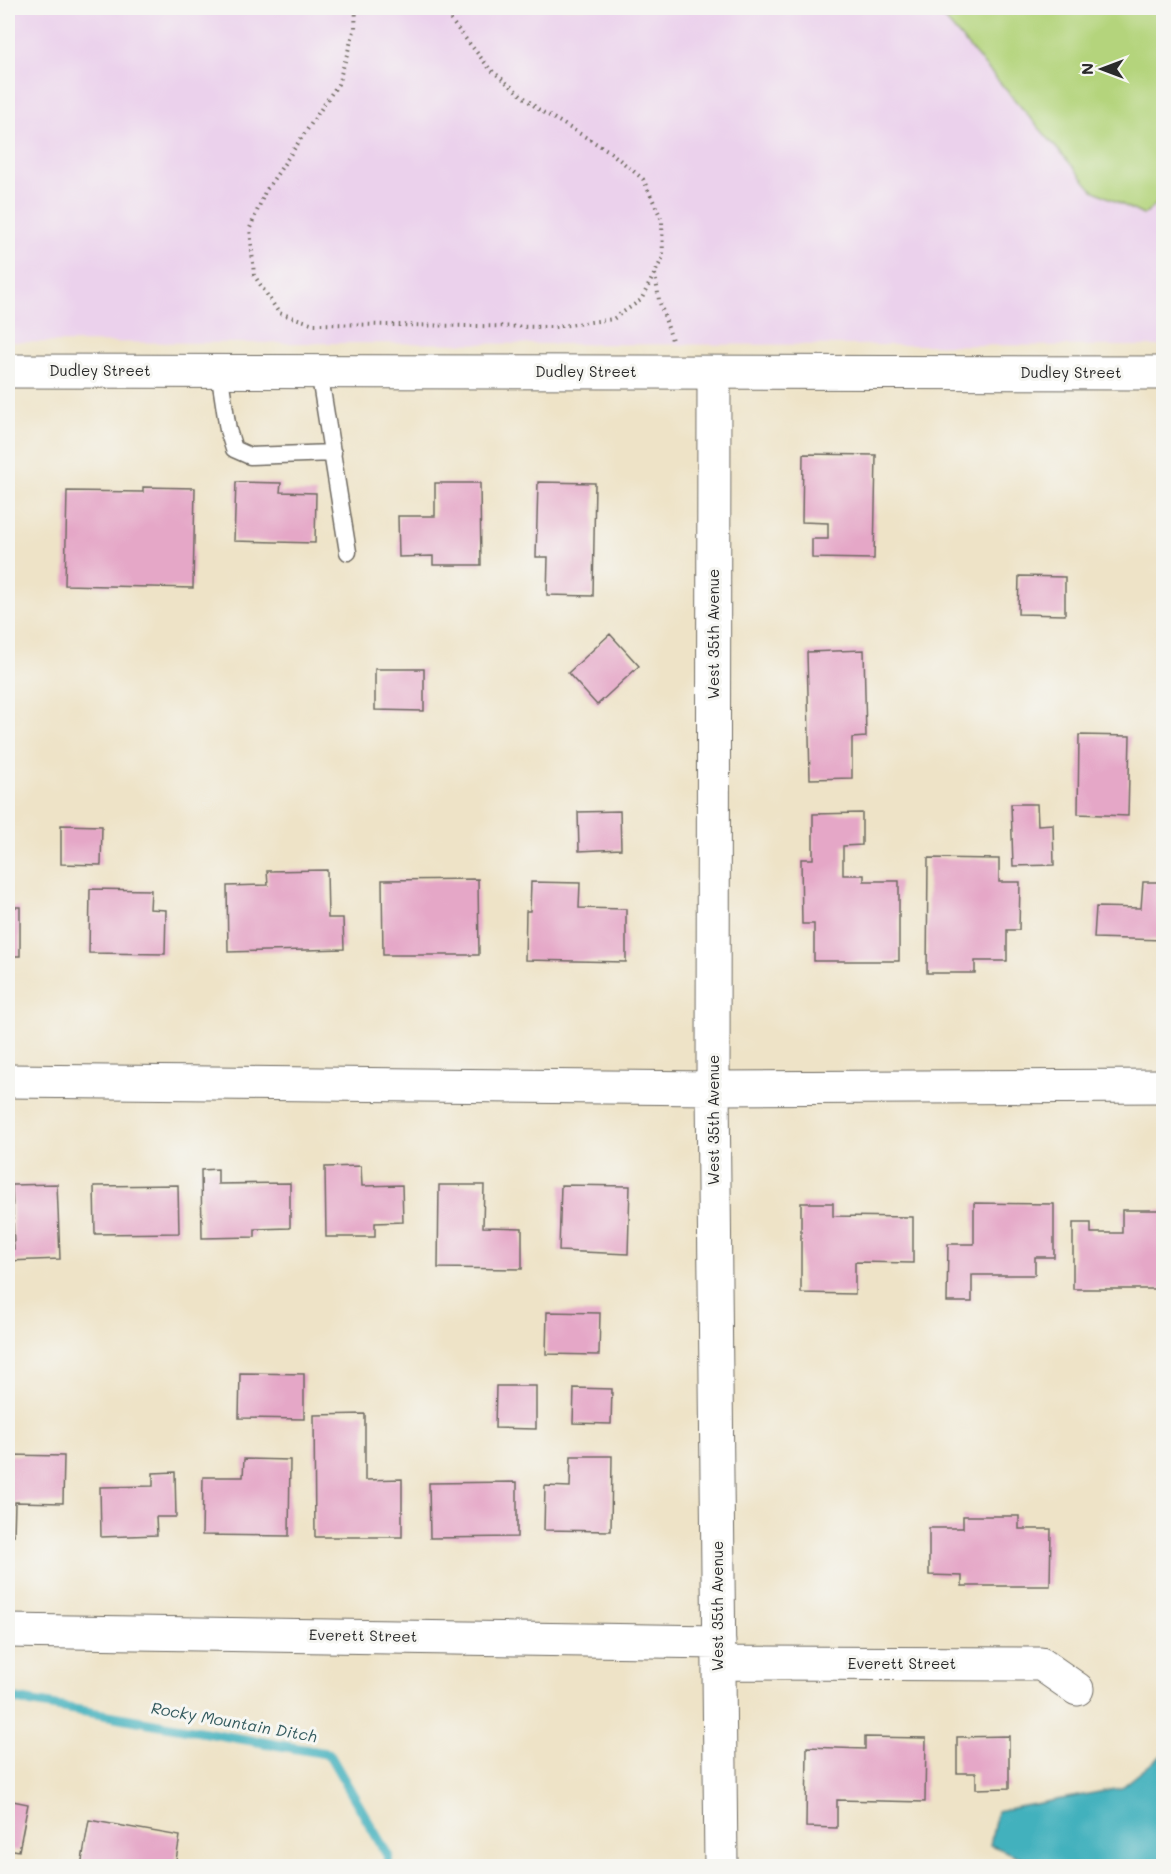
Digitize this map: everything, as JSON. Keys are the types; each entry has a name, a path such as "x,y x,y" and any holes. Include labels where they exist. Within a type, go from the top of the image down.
{"street":[{"name":"Dudley Street","path":"8,371 1164,373"},
{"name":"West 35th Avenue","path":"699,372 713,1088 721,1866"},
{"path":"8,1081 713,1088 1164,1086"},
{"name":"Everett Street","path":"8,1631 1041,1664 1077,1689"}],"lane":[{"path":"219,371 228,430 234,449 250,456 333,453"},
{"path":"319,371 348,552"}],"path":[{"path":"356,8 355,28 338,84 265,192 250,228 254,275 279,313 314,324 554,327 612,320 641,300 663,257 662,220 643,179 609,151 538,109 490,69 441,8"},
{"path":"654,274 659,300 699,372"}],"shaded area":[{"path":"8,8 1163,8 1163,346 8,342"}],"green space":[{"path":"935,8 1163,8 1163,199 1143,215 1093,190"}],"water":[{"path":"1163,1754 1163,1866 1043,1866 990,1845 997,1811 1121,1788"}],"building":[{"path":"803,454 876,455 874,559 812,558 812,539 828,539 828,523 802,522"},
{"path":"236,482 281,483 280,492 316,493 315,543 234,541"},
{"path":"538,482 595,483 593,596 547,595 548,557 536,557"},
{"path":"435,483 480,483 481,565 433,565 433,556 399,557 398,516 435,516"},
{"path":"143,487 195,488 193,588 65,585 67,491 143,492"},
{"path":"1019,576 1065,577 1065,615 1018,614"},
{"path":"610,634 639,666 597,705 568,673"},
{"path":"864,650 866,737 852,738 852,778 810,779 807,652"},
{"path":"375,669 424,669 424,711 375,710"},
{"path":"1079,735 1130,736 1128,816 1078,814"},
{"path":"1011,804 1037,804 1038,825 1053,824 1054,865 1013,866"},
{"path":"620,811 621,849 579,851 578,812"},
{"path":"862,813 862,845 843,846 843,875 864,875 864,881 899,881 899,961 814,961 814,924 802,924 801,859 813,859 813,814"},
{"path":"61,825 102,826 101,865 61,864"},
{"path":"928,858 999,859 999,882 1020,882 1019,930 1007,930 1007,961 975,961 975,973 927,973"},
{"path":"327,870 328,918 343,918 344,949 228,952 227,886 268,885 267,871"},
{"path":"478,879 479,955 383,955 382,880"},
{"path":"531,882 580,883 579,908 626,909 626,962 525,960 526,911 530,911"},
{"path":"1143,882 1164,882 1164,940 1094,938 1096,907 1141,908"},
{"path":"90,889 151,890 150,909 166,910 165,954 89,953"},
{"path":"8,907 20,907 20,956 8,956"},
{"path":"361,1166 362,1186 402,1185 403,1222 375,1223 375,1237 326,1237 325,1167"},
{"path":"218,1169 218,1184 290,1183 290,1228 255,1229 255,1237 202,1238 201,1170"},
{"path":"57,1184 60,1259 8,1261 8,1249 14,1249 12,1185"},
{"path":"178,1185 179,1233 95,1234 94,1186"},
{"path":"439,1185 484,1185 483,1227 522,1228 522,1269 438,1268"},
{"path":"561,1185 630,1186 628,1254 559,1251"},
{"path":"801,1203 833,1203 833,1216 913,1217 913,1263 855,1262 855,1294 801,1293"},
{"path":"974,1203 1054,1204 1054,1257 1035,1257 1035,1275 972,1275 972,1302 947,1302 948,1244 974,1244"},
{"path":"1122,1210 1164,1210 1164,1289 1073,1289 1073,1223 1091,1223 1091,1233 1122,1233"},
{"path":"547,1312 600,1313 599,1355 546,1354"},
{"path":"240,1373 304,1374 304,1419 239,1418"},
{"path":"496,1386 536,1386 536,1429 495,1428"},
{"path":"574,1388 612,1389 611,1424 573,1423"},
{"path":"365,1414 365,1480 402,1479 402,1537 315,1537 314,1415"},
{"path":"8,1455 64,1456 63,1503 15,1502 14,1536 8,1536"},
{"path":"571,1456 612,1456 611,1531 544,1530 545,1486 570,1487"},
{"path":"244,1459 290,1460 289,1536 202,1535 203,1477 243,1477"},
{"path":"175,1472 176,1517 156,1517 157,1535 101,1537 100,1487 153,1486 153,1473"},
{"path":"517,1482 517,1537 430,1538 429,1483"},
{"path":"963,1516 1019,1516 1019,1529 1051,1529 1050,1586 962,1586 962,1576 929,1575 929,1528 963,1528"},
{"path":"1009,1736 1009,1788 976,1789 976,1773 957,1773 957,1737"},
{"path":"865,1737 926,1738 925,1802 837,1800 837,1828 806,1827 807,1747 865,1749"},
{"path":"8,1800 28,1804 19,1851 8,1849"},
{"path":"89,1820 180,1836 175,1866 81,1866"}],"waterway":[{"name":"Rocky Mountain Ditch","path":"8,1698 329,1754 388,1856 388,1866"}]}
